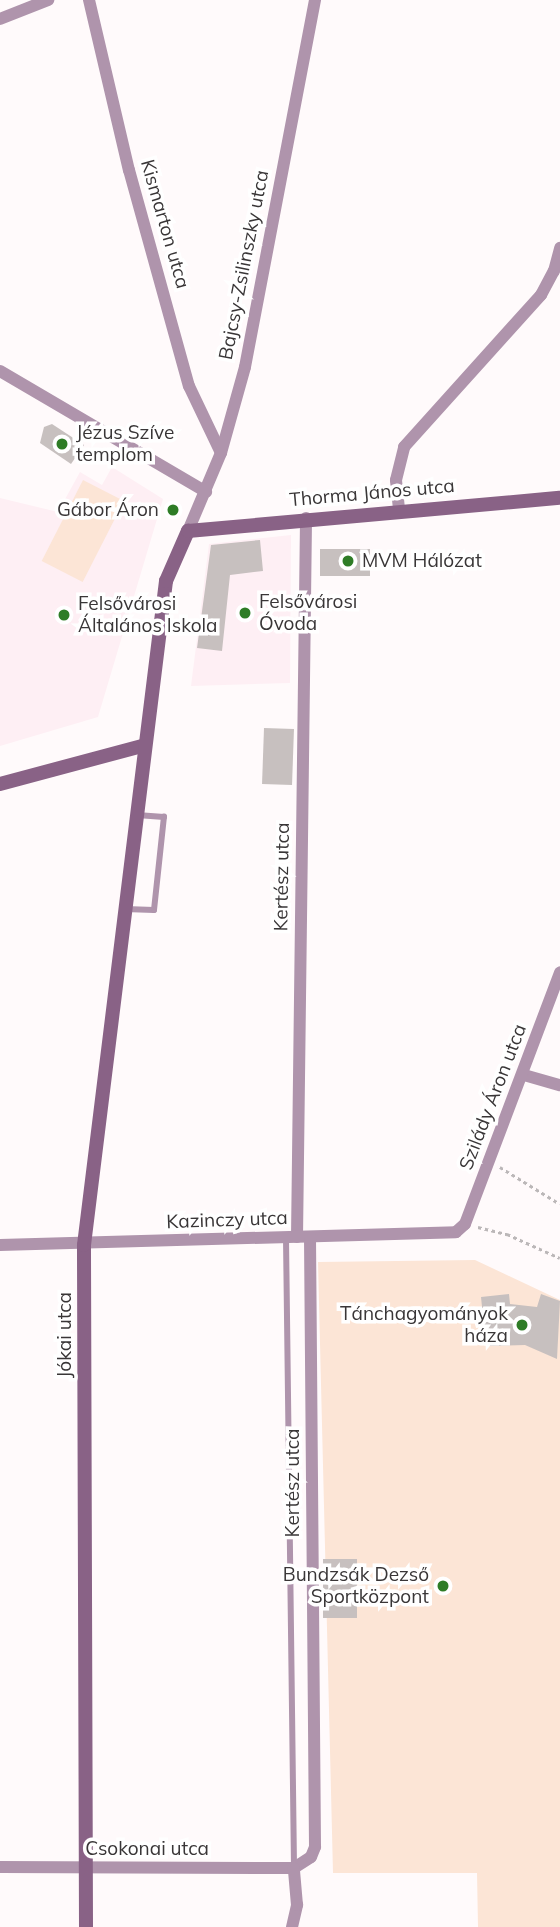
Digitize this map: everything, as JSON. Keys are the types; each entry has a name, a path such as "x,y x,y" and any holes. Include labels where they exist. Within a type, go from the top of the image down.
{"street":[{"path":"0,19 48,0"},
{"name":"Kismarton utca","path":"89,0 129,170 190,386 221,453"},
{"name":"Bajcsy-Zsilinszky utca","path":"188,531 221,453 245,367 315,0"},
{"path":"399,509 396,480 404,447 541,295 554,271 560,248"},
{"path":"0,371 206,492"},
{"name":"Thorma János utca","path":"188,531 399,509 560,498"},
{"name":"Kertész utca","path":"294,1868 311,1857 315,1847 298,1237 306,518"},
{"name":"Jókai utca","path":"86,1927 84,1245 161,597 188,531"},
{"path":"0,784 142,746"},
{"name":"Szilády Áron utca","path":"460,1228 524,1075 560,972"},
{"path":"524,1075 560,1085"},
{"name":"Kazinczy utca","path":"0,1245 84,1245 460,1228"},
{"name":"Csokonai utca","path":"0,1867 294,1868"},
{"path":"292,1927 297,1905 294,1868"}],"lane":[{"path":"123,909 154,911 164,817 134,815"},
{"path":"294,1868 298,1237"}],"path":[{"path":"491,1159 560,1204"},
{"path":"460,1228 508,1234 560,1258"}],"shaded area":[{"name":"Felsővárosi Általános Iskola","path":"112,467 163,499 98,717 0,746 0,498 58,512 80,472 102,485"},
{"path":"83,480 124,501 83,582 42,561"},
{"name":"Felsővárosi Óvoda","path":"291,535 290,683 191,686 209,544"},
{"name":"Bundzsák Dezső Sportközpont","path":"475,1260 560,1300 560,1927 478,1927 477,1873 333,1873 318,1262"}],"building":[{"name":"Jézus Szíve templom","path":"52,424 84,445 71,464 40,443 44,427"},
{"path":"260,540 263,571 230,575 222,651 197,648 211,545"},
{"name":"MVM Hálózat","path":"320,549 370,549 370,576 320,576"},
{"path":"264,728 294,729 292,785 262,784"},
{"name":"Tánchagyományok háza","path":"509,1294 510,1304 537,1307 541,1294 560,1301 557,1359 525,1345 486,1346 481,1297"},
{"path":"323,1559 357,1559 357,1618 323,1618"}],"place":[{"name":"Jézus Szíve templom","path":"62,444"},
{"name":"Gábor Áron","path":"173,510"},
{"name":"MVM Hálózat","path":"348,561"},
{"name":"Felsővárosi Óvoda","path":"245,613"},
{"name":"Felsővárosi Általános Iskola","path":"64,615"},
{"name":"Tánchagyományok háza","path":"522,1325"},
{"name":"Bundzsák Dezső Sportközpont","path":"443,1586"}]}
